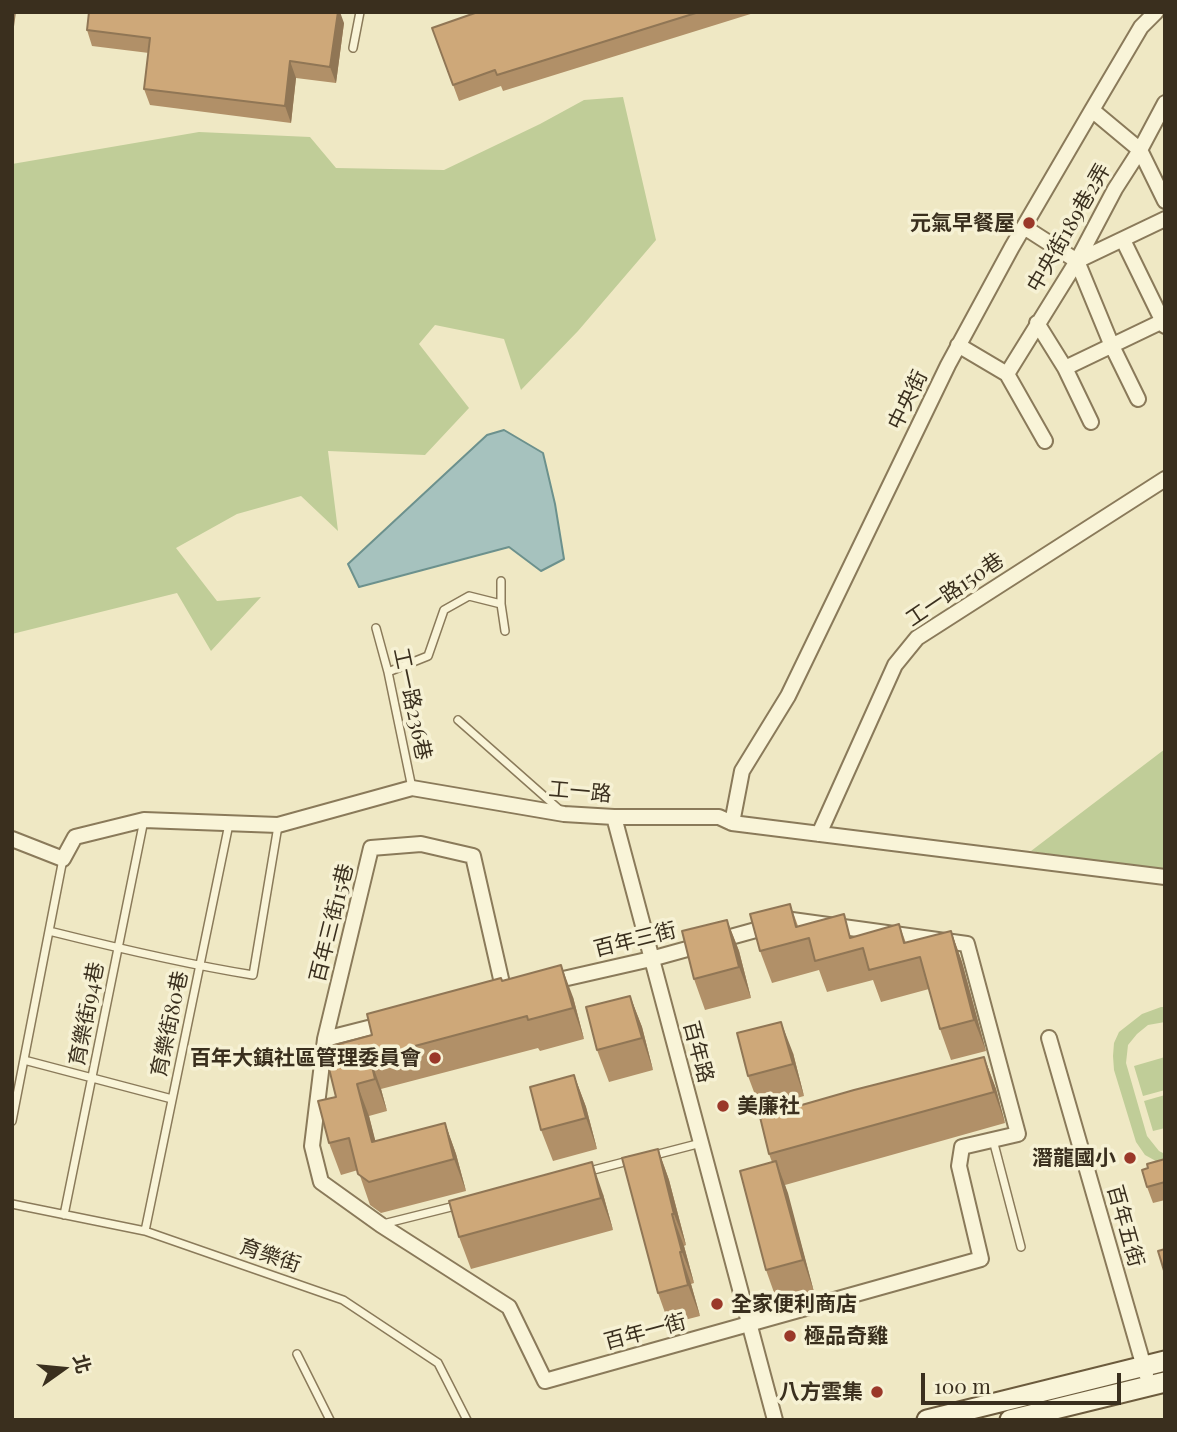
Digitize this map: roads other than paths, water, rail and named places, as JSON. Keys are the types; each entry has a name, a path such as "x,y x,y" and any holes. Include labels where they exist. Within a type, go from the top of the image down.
{"main road":[{"path":"1010,1420 1152,1378 1165,1361"},
{"path":"926,1420 971,1415 1152,1378"}],"street":[{"name":"中央街","path":"732,823 742,771 788,696 958,345 1024,226 1141,27 1156,12"},
{"name":"中央街189巷2弄","path":"1007,374 1076,261 1165,103"},
{"path":"1092,110 1140,150 1165,201"},
{"path":"1076,261 1165,219"},
{"path":"1024,226 1076,261 1138,399"},
{"path":"1065,368 1164,322 1123,240"},
{"path":"1037,323 1065,368 1091,422"},
{"path":"958,345 1007,374 1045,441"},
{"name":"工一路150巷","path":"819,834 895,665 917,638 1165,479"},
{"name":"工一路","path":"63,859 75,836 144,820 278,825 412,788 565,814 719,817 732,823 1165,877"},
{"name":"百年路","path":"614,817 775,1420"},
{"path":"12,839 63,859"},
{"name":"百年三街15巷","path":"325,1039 371,848 421,844 473,856 511,991"},
{"name":"百年三街","path":"511,991 652,958 792,920 967,944 1018,1134 993,1140"},
{"path":"381,1225 321,1182 312,1146 325,1039 402,1019"},
{"name":"百年五街","path":"1049,1038 1152,1378"},
{"name":"百年一街","path":"381,1225 509,1307 545,1381 981,1259 959,1166 962,1147 993,1140"}],"lane":[{"path":"353,48 360,12"},
{"path":"501,580 505,631"},
{"path":"388,672 428,656 444,610 469,596 501,604"},
{"name":"工一路236巷","path":"376,628 412,788"},
{"path":"458,719 565,814"},
{"name":"育樂街94巷","path":"64,1214 144,820"},
{"name":"育樂街80巷","path":"145,1231 229,823"},
{"path":"49,931 199,966 253,975 278,825"},
{"path":"12,1121 63,859"},
{"path":"24,1060 172,1099"},
{"path":"993,1140 1021,1247"},
{"path":"648,1156 701,1143"},
{"path":"581,1173 634,1160"},
{"name":"育樂街","path":"12,1204 145,1231 343,1300 438,1363 467,1420"},
{"path":"381,1225 461,1204"},
{"path":"297,1354 330,1420"}],"water":[{"path":"504,430 543,453 564,559 541,571 509,547 359,587 348,564 487,435"}],"place":[{"name":"元氣早餐屋","path":"1029,223"},
{"name":"百年大鎮社區管理委員會","path":"435,1058"},
{"name":"美廉社","path":"723,1106"},
{"name":"潛龍國小","path":"1130,1158"},
{"name":"全家便利商店","path":"717,1304"},
{"name":"極品奇雞","path":"790,1336"},
{"name":"八方雲集","path":"877,1392"}]}
